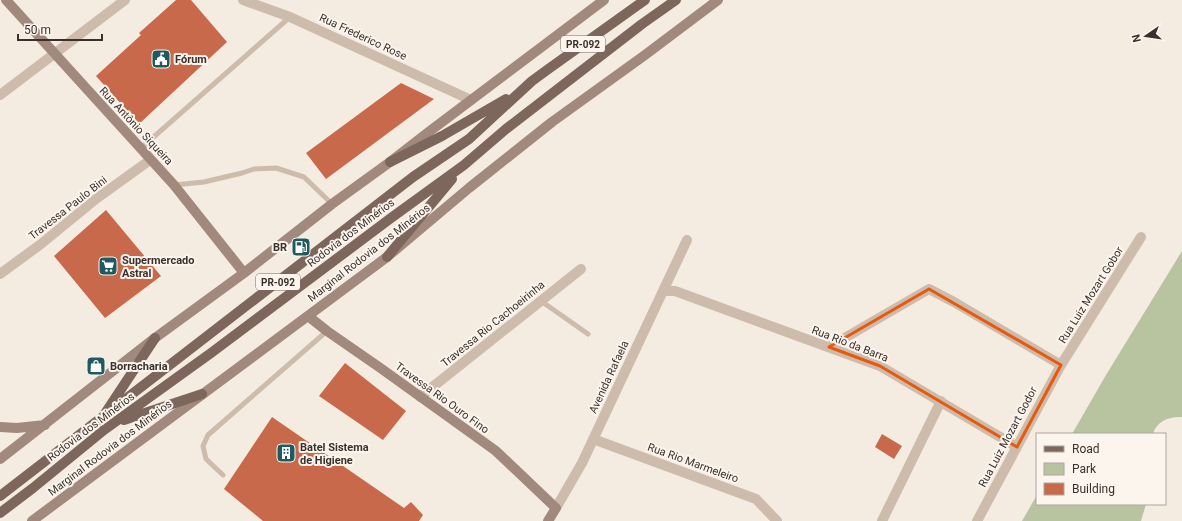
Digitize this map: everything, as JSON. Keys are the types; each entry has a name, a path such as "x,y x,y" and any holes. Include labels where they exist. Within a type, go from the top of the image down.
{"main road":[{"name":"Rua Antônio Siqueira","path":"6,0 174,185 244,273"},
{"path":"0,459 155,338 244,273 332,204 604,0"},
{"name":"Rodovia dos Minérios","path":"0,496 407,182 469,139 532,81 645,0"},
{"name":"Rodovia dos Minérios","path":"0,513 34,488 77,451 461,167 506,129 642,24 676,0"},
{"name":"Marginal Rodovia dos Minérios","path":"32,521 387,257 468,188 552,122 718,0"},
{"path":"390,162 449,133 488,110 532,81"},
{"path":"387,257 461,167"},
{"name":"Travessa Rio Ouro Fino","path":"308,316 327,332 496,451 556,508"},
{"path":"102,418 155,338"},
{"path":"115,423 202,394"},
{"path":"0,427 17,428 44,425"},
{"name":"Avenida Rafaela","path":"548,521 556,508"}],"street":[{"path":"0,95 125,0"},
{"name":"Rua Frederico Rose","path":"243,0 290,17 471,100"},
{"name":"Travessa Paulo Bini","path":"0,274 41,244 96,199 150,160"},
{"name":"Rua Luiz Mozart Gobor","path":"1061,365 1141,237"},
{"name":"Avenida Rafaela","path":"556,508 582,463 687,240"},
{"name":"Travessa Rio Cachoeirinha","path":"420,397 581,269"},
{"path":"829,348 929,289 954,302 1061,365"},
{"name":"Rua Rio da Barra","path":"663,291 674,292 880,366 1017,447"},
{"name":"Rua Luiz Mozart Godor","path":"977,521 1061,365"},
{"path":"882,521 941,401"},
{"name":"Rua Rio Marmeleiro","path":"593,439 756,499 777,521"}],"lane":[{"path":"140,149 290,17"},
{"path":"174,185 204,182 254,169 276,168 304,177 332,204"},
{"path":"541,301 588,334"},
{"path":"223,475 206,458 202,446 208,434 327,332"}],"highlighted area":[{"path":"929,289 1061,365 1017,447 880,366 829,347"}],"green space":[{"path":"1182,251 1182,417 1173,417 1164,420 1157,426 1153,433 1073,433 1106,375"},
{"path":"1036,497 1036,505 1146,505 1141,521 1022,521"}],"building":[{"name":"Fórum","path":"176,0 191,0 227,42 139,124 96,76 141,35 139,33"},
{"path":"401,83 434,99 326,179 306,153"},
{"name":"Supermercado Astral","path":"106,210 161,276 105,318 54,256"},
{"path":"345,363 406,411 383,440 319,396"},
{"name":"Batel Sistema de Higiene","path":"272,417 404,508 411,502 423,515 419,521 263,521 224,489"},
{"path":"882,434 902,446 894,459 875,447"}],"place":[{"name":"Fórum","path":"161,59"},
{"name":"BR","path":"301,247"},
{"name":"Supermercado Astral","path":"108,266"},
{"name":"Borracharia","path":"96,366"},
{"name":"Batel Sistema de Higiene","path":"286,453"}]}
